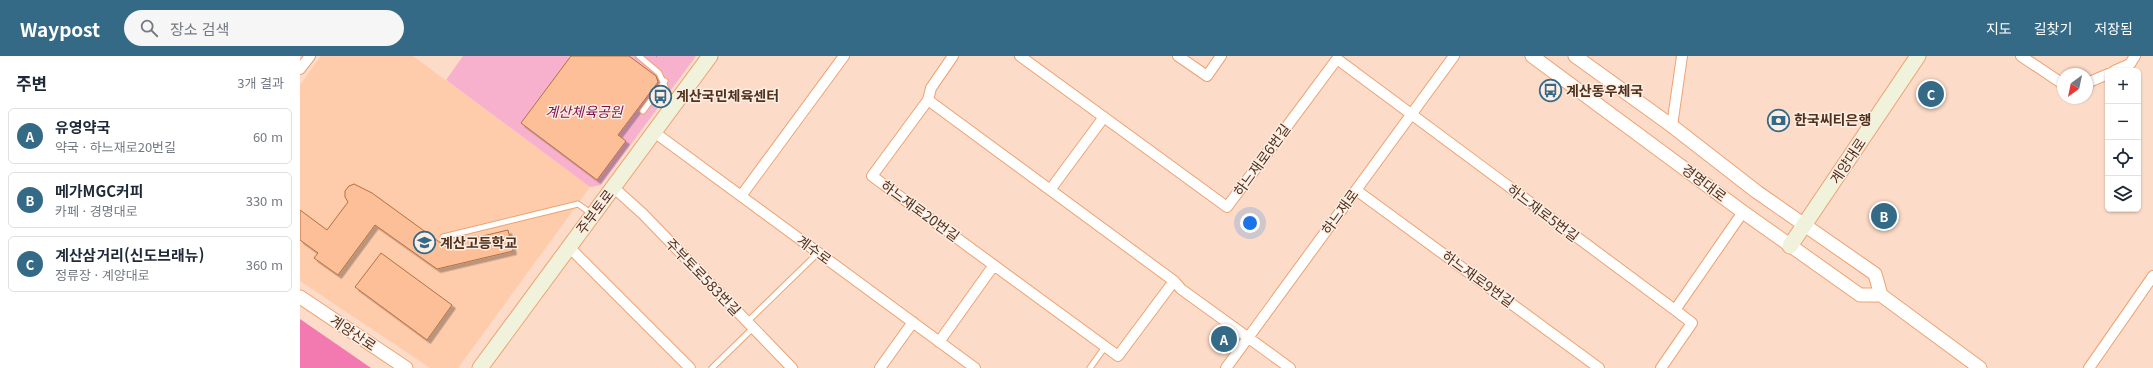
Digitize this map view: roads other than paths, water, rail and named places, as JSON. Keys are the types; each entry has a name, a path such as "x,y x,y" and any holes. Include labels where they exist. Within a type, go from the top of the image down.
{"main road":[{"name":"주부토로","path":"480,368 710,56"},
{"name":"계양대로","path":"1790,246 1918,56"}],"street":[{"path":"300,69 309,56"},
{"path":"741,196 844,56"},
{"path":"953,56 931,88 928,100 1174,281 1181,289 1290,368"},
{"name":"하느재로6번길","path":"1020,56 1227,207 1334,58 1411,115"},
{"path":"1178,56 1207,76 1221,56"},
{"name":"하느재로","path":"1226,368 1454,56"},
{"name":"경명대로","path":"1532,56 1743,212 1860,295 1881,296 1875,274 1757,192 1672,126 1575,56"},
{"path":"1672,126 1682,56"},
{"path":"2021,56 2057,80"},
{"path":"2121,68 2130,64 2135,56"},
{"path":"2093,80 2105,75"},
{"name":"하느재로20번길","path":"928,100 872,176 1118,356 1174,281"},
{"name":"하느재로5번길","path":"1411,115 1692,323 1664,367"},
{"path":"1050,190 1104,117"},
{"name":"계수로","path":"654,132 975,368"},
{"name":"주부토로583번길","path":"613,188 643,214 792,368"},
{"name":"하느재로9번길","path":"1356,190 1599,368"},
{"path":"1675,310 1743,212"},
{"path":"569,247 690,368"},
{"path":"939,342 994,265"},
{"path":"2089,368 2153,276"},
{"path":"1881,296 1980,368"},
{"name":"계양산로","path":"300,297 406,368"},
{"path":"880,368 913,322"}],"lane":[{"path":"639,56 659,73 664,81 673,106"},
{"path":"643,111 664,81"},
{"path":"443,237 578,204 593,214"},
{"path":"712,368 750,325 818,253"},
{"path":"1090,368 1106,347"}],"place":[{"name":"계산동우체국","path":"1550,91"},
{"name":"계산삼거리(신도브래뉴)","path":"1931,94"},
{"name":"계산국민체육센터","path":"661,96"},
{"name":"한국씨티은행","path":"1778,120"},
{"name":"메가MGC커피","path":"1884,216"},
{"name":"계산고등학교","path":"425,243"},
{"name":"유영약국","path":"1224,339"}],"park label":[{"name":"계산체육공원","path":"584,112"}]}
